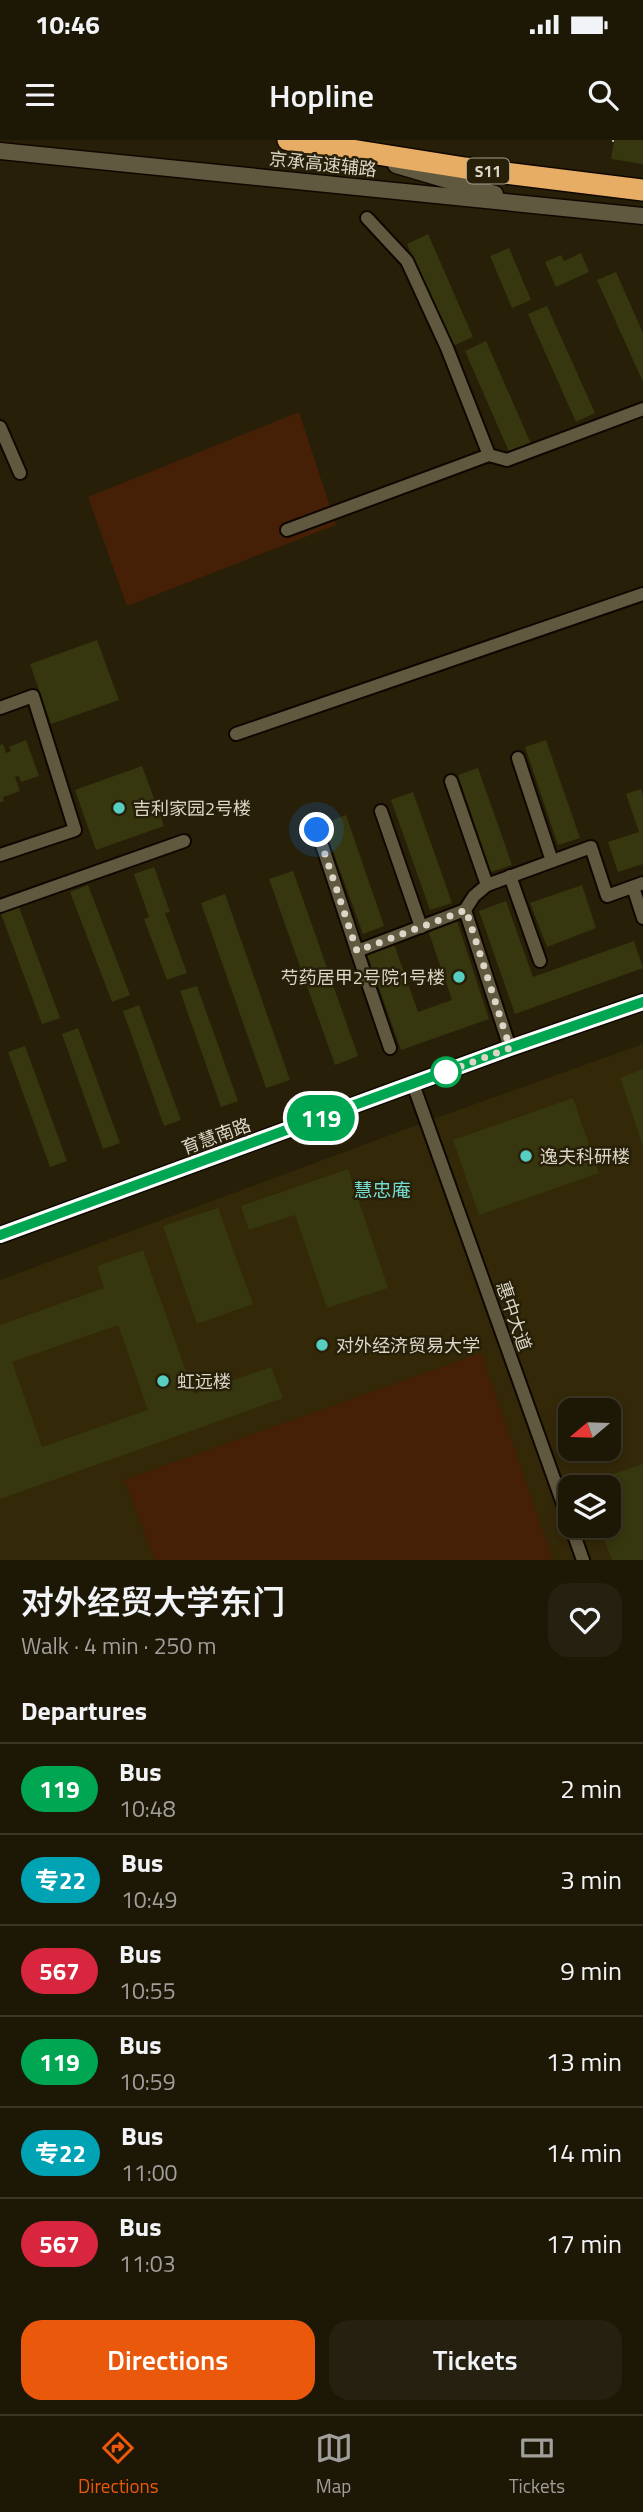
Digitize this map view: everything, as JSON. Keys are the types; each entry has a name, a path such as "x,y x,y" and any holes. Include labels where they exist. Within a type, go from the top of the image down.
{"highway":[{"name":"S11","path":"288,140 465,168 643,190"}],"street":[{"path":"333,147 534,205"},
{"name":"京承高速辅路","path":"0,151 643,216"},
{"path":"367,218 407,261 447,348 489,455"},
{"path":"287,530 489,455 507,460 643,410"},
{"path":"0,427 20,472"},
{"path":"236,734 643,594"},
{"path":"0,709 33,696 75,830 0,855"},
{"path":"518,758 552,861"},
{"path":"451,781 487,885"},
{"path":"381,811 421,927"},
{"path":"317,830 390,1048"},
{"path":"0,906 184,841"},
{"path":"357,951 466,910 474,896 487,885 591,847 607,896 638,885 643,918"},
{"path":"510,876 540,961"},
{"path":"466,910 510,1048"},
{"name":"育慧南路","path":"0,1236 510,1048 643,1002"},
{"name":"惠中大道","path":"413,1084 583,1560"}],"shaded area":[{"path":"299,412 336,525 127,606 88,497"},
{"name":"对外经济贸易大学","path":"643,1044 643,1560 0,1560 0,1280"},
{"path":"481,1353 553,1560 155,1560 124,1480"}],"building":[{"path":"614,140 643,140 643,164 611,159"},
{"path":"428,234 473,337 453,346 407,244"},
{"path":"509,248 531,300 512,308 490,256"},
{"path":"581,253 589,272 556,287 545,262 561,255 564,261"},
{"path":"616,272 643,333 643,382 597,280"},
{"path":"547,306 595,413 576,422 528,314"},
{"path":"486,341 531,444 510,454 465,351"},
{"path":"97,640 119,700 51,724 30,664"},
{"path":"26,740 39,776 21,782 19,776 15,777 20,791 3,797 4,801 0,802 0,745 3,744 6,753 11,751 9,747"},
{"path":"546,740 580,838 558,845 525,747"},
{"name":"吉利家园2号楼","path":"142,766 164,826 96,850 75,790"},
{"path":"478,768 512,865 491,872 458,775"},
{"path":"641,789 643,864 618,872 608,842 639,832 626,794"},
{"path":"413,792 452,903 430,910 391,800"},
{"path":"346,815 384,926 363,934 323,824"},
{"path":"154,867 170,912 165,913 187,973 167,980 144,919 149,917 134,874"},
{"path":"293,871 358,1056 335,1065 269,879"},
{"path":"88,885 130,995 112,1002 70,892"},
{"path":"582,885 596,928 547,947 530,903"},
{"path":"225,894 290,1080 266,1088 201,903"},
{"path":"506,901 533,977 634,941 643,968 515,1014 479,911"},
{"path":"19,907 60,1018 42,1024 1,914"},
{"name":"芍药居甲2号院1号楼","path":"456,918 489,1019 401,1050 367,954 394,944 418,1012 452,1000 428,930"},
{"path":"197,986 238,1101 221,1107 180,991"},
{"path":"139,1005 181,1120 164,1126 123,1011"},
{"path":"78,1028 120,1143 103,1149 62,1034"},
{"path":"25,1046 67,1161 50,1167 8,1052"},
{"path":"643,1069 643,1147 620,1078"},
{"name":"逸夫科研楼","path":"573,1098 599,1173 479,1215 453,1140"},
{"path":"348,1169 388,1288 327,1308 295,1215 249,1230 241,1206"},
{"path":"218,1208 253,1304 197,1324 163,1226"},
{"name":"虹远楼","path":"143,1250 194,1394 271,1367 283,1398 0,1499 0,1325 104,1288 97,1266","holes":["118,1325 148,1410 42,1447 12,1362"]},
{"path":"643,1464 643,1560 612,1560 604,1538 621,1538 621,1475 611,1475"}],"bus line":[{"name":"119","path":"0,1235 643,1002"}],"place":[{"name":"吉利家园2号楼","path":"119,808"},
{"name":"芍药居甲2号院1号楼","path":"459,977"},
{"name":"逸夫科研楼","path":"526,1156"},
{"name":"对外经济贸易大学","path":"322,1345"},
{"name":"虹远楼","path":"163,1381"}],"district":[{"name":"慧忠庵","path":"382,1189"}],"route":[{"path":"317,830 357,951 466,910 510,1048 446,1072"}]}
